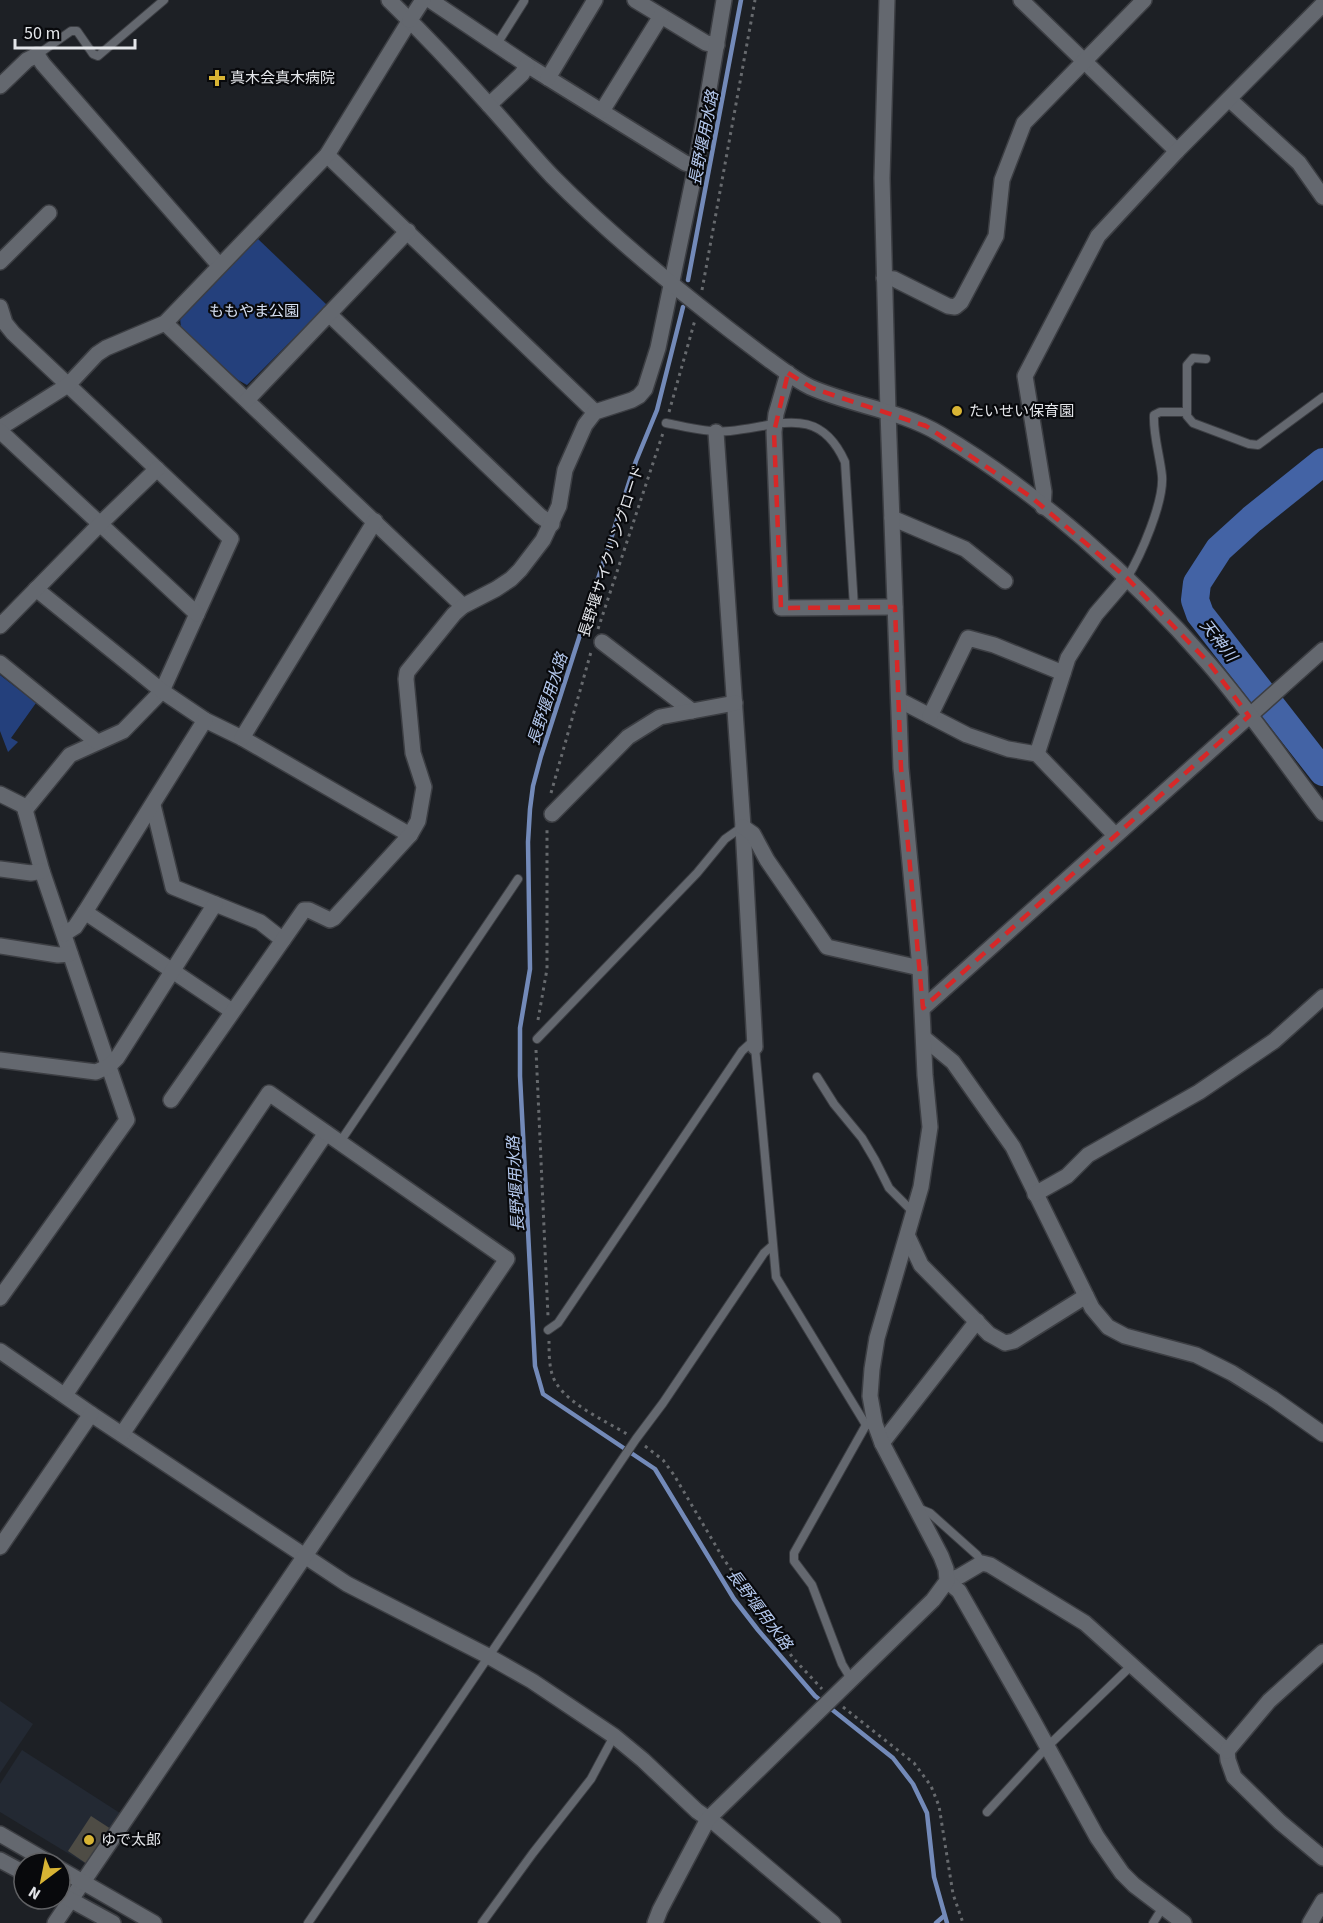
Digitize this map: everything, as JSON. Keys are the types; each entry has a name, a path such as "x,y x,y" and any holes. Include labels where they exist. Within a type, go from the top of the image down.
{"street":[{"path":"389,0 489,105 544,167 635,254 672,284 788,373 812,388 912,420 939,433 967,451 1043,507 1127,578 1209,663 1252,713 1323,813"},
{"path":"197,614 0,429 68,385 97,354 106,348 165,323 327,155 423,0"},
{"path":"430,0 548,78 685,163 696,166"},
{"path":"548,78 595,0"},
{"path":"635,0 706,43 717,45"},
{"path":"171,1100 304,910 330,920 334,918 410,835 418,821 424,786 413,753 407,672 463,606 496,589 520,570 543,540 559,506 565,470 585,425 595,412 632,400 645,389 658,348 696,166 724,0"},
{"path":"887,0 882,178 901,768 920,968 930,1128 925,1169 908,1237 877,1338 870,1396 871,1425 941,1557 946,1569 947,1581 959,1591 1097,1837 1122,1873 1134,1885 1184,1923"},
{"path":"1021,0 1178,151"},
{"path":"884,278 894,279 948,306 955,307 961,302 996,236 1002,180 1024,123 1144,0"},
{"path":"1043,507 1044,492 1025,376 1098,236 1323,4"},
{"path":"602,111 661,16"},
{"path":"0,86 27,60 37,55 219,265"},
{"path":"489,105 522,74 527,64"},
{"path":"1229,99 1299,163 1323,197"},
{"path":"327,155 595,412"},
{"path":"0,262 48,213"},
{"path":"247,400 408,231"},
{"path":"0,307 5,323 13,333 231,539 162,691 123,731 70,755 25,810"},
{"path":"328,314 540,516 552,524"},
{"path":"165,323 463,606"},
{"path":"788,373 782,389 775,424 781,608 895,607"},
{"path":"716,432 743,827 754,1043"},
{"path":"0,626 157,469"},
{"path":"892,518 965,549 1005,581"},
{"path":"242,738 375,521"},
{"path":"1037,754 1068,658 1083,631 1127,578"},
{"path":"36,589 162,691 206,720 242,738 410,835"},
{"path":"930,716 968,638 994,645 1063,673"},
{"path":"597,640 692,711"},
{"path":"923,1008 1323,650"},
{"path":"0,663 97,742"},
{"path":"899,700 967,735 1008,749 1037,754 1115,835"},
{"path":"549,819 628,737 660,717 735,703"},
{"path":"64,934 75,927 85,912 206,720"},
{"path":"0,794 24,806 42,871 127,1120 0,1298"},
{"path":"153,805 174,887 260,922 283,940"},
{"path":"743,827 753,834 767,860 827,947 920,968"},
{"path":"0,869 31,873 42,871"},
{"path":"0,1060 96,1072 109,1066 117,1058 215,904"},
{"path":"85,912 232,1011"},
{"path":"0,946 58,956 70,954"},
{"path":"1035,1194 1068,1176 1088,1155 1208,1086 1274,1041 1323,997"},
{"path":"924,1038 953,1062 1013,1147 1092,1308 1108,1328 1125,1336 1196,1355 1233,1373 1323,1434"},
{"path":"64,1395 269,1093 507,1259 82,1882 72,1891"},
{"path":"122,1434 326,1133"},
{"path":"908,1237 921,1265 989,1334 1005,1343 1014,1341 1086,1296"},
{"path":"882,1443 977,1321"},
{"path":"0,1350 91,1414 347,1584 532,1681 614,1736 832,1923"},
{"path":"0,1547 91,1414"},
{"path":"655,1923 708,1819 933,1600 947,1581 982,1563 990,1565 1085,1623 1227,1751 1234,1777 1241,1785 1323,1858"},
{"path":"1227,1751 1269,1701 1323,1652"},
{"path":"0,1834 29,1851"},
{"path":"72,1876 154,1923"},
{"path":"72,1901 113,1923"},
{"path":"1310,1923 1323,1901"}],"lane":[{"path":"37,55 71,31 77,31 93,54 98,56 164,0"},
{"path":"497,44 524,1"},
{"path":"1206,358 1193,358 1187,365 1187,416 1192,423 1249,444 1258,445 1323,397"},
{"path":"1127,578 1154,516 1162,489 1154,415 1160,412 1187,412"},
{"path":"666,423 716,432 775,424 808,424 820,430 834,442 845,462 854,607"},
{"path":"537,1038 697,873 725,839 743,827"},
{"path":"340,1142 518,879"},
{"path":"548,1330 558,1323 742,1051 754,1043 776,1277 871,1425 794,1553 794,1561 812,1585 842,1664 851,1679"},
{"path":"817,1077 866,1146 889,1188 913,1212"},
{"path":"308,1923 625,1456 632,1440 764,1253 772,1246"},
{"path":"916,1508 930,1513 977,1554 982,1563"},
{"path":"987,1812 1047,1747 1132,1665"},
{"path":"482,1923 591,1779 614,1736"},
{"path":"1153,1923 1163,1907"}],"path":[{"path":"702,294 755,0"},
{"name":"長野堰サイクリングロード","path":"551,794 666,423 696,316"},
{"path":"549,819 547,969 537,1038 551,1372 556,1385 567,1397 632,1440"},
{"path":"643,1444 663,1460 674,1475 723,1558 793,1658 822,1690"},
{"path":"841,1705 915,1763 931,1786 939,1806 953,1894 963,1923"}],"highlighted area":[{"path":"788,373 812,388 926,426 1031,497 1127,578 1209,663 1249,716 923,1008 901,768 895,607 781,608 774,432"}],"shaded area":[{"path":"0,1701 33,1724 0,1773"},
{"path":"22,1750 123,1815 89,1866 72,1856 72,1851 64,1851 0,1812 0,1784"}],"green space":[{"name":"ももやま公園","path":"258,239 327,305 247,385 238,380 181,328 180,317"},
{"path":"0,675 36,703 11,738 18,742 8,752 0,731"}],"building":[{"name":"ゆで太郎","path":"91,1816 111,1829 87,1864 72,1854 72,1851 68,1851"}],"waterway":[{"name":"長野堰用水路","path":"688,280 741,0"},
{"name":"長野堰用水路","path":"683,307 657,410 636,461 533,786 528,842 530,969 520,1028 520,1076 535,1366 543,1394 655,1469 734,1599 758,1630 815,1696 893,1758 913,1784 927,1813 934,1877 947,1923"},
{"name":"天神川","path":"1323,462 1252,519 1219,549 1197,583 1195,600 1200,614 1323,772"},
{"path":"936,1923 944,1916"}],"place":[{"name":"真木会真木病院","path":"217,78"},
{"name":"たいせい保育園","path":"957,411"},
{"name":"ゆで太郎","path":"89,1840"}]}
